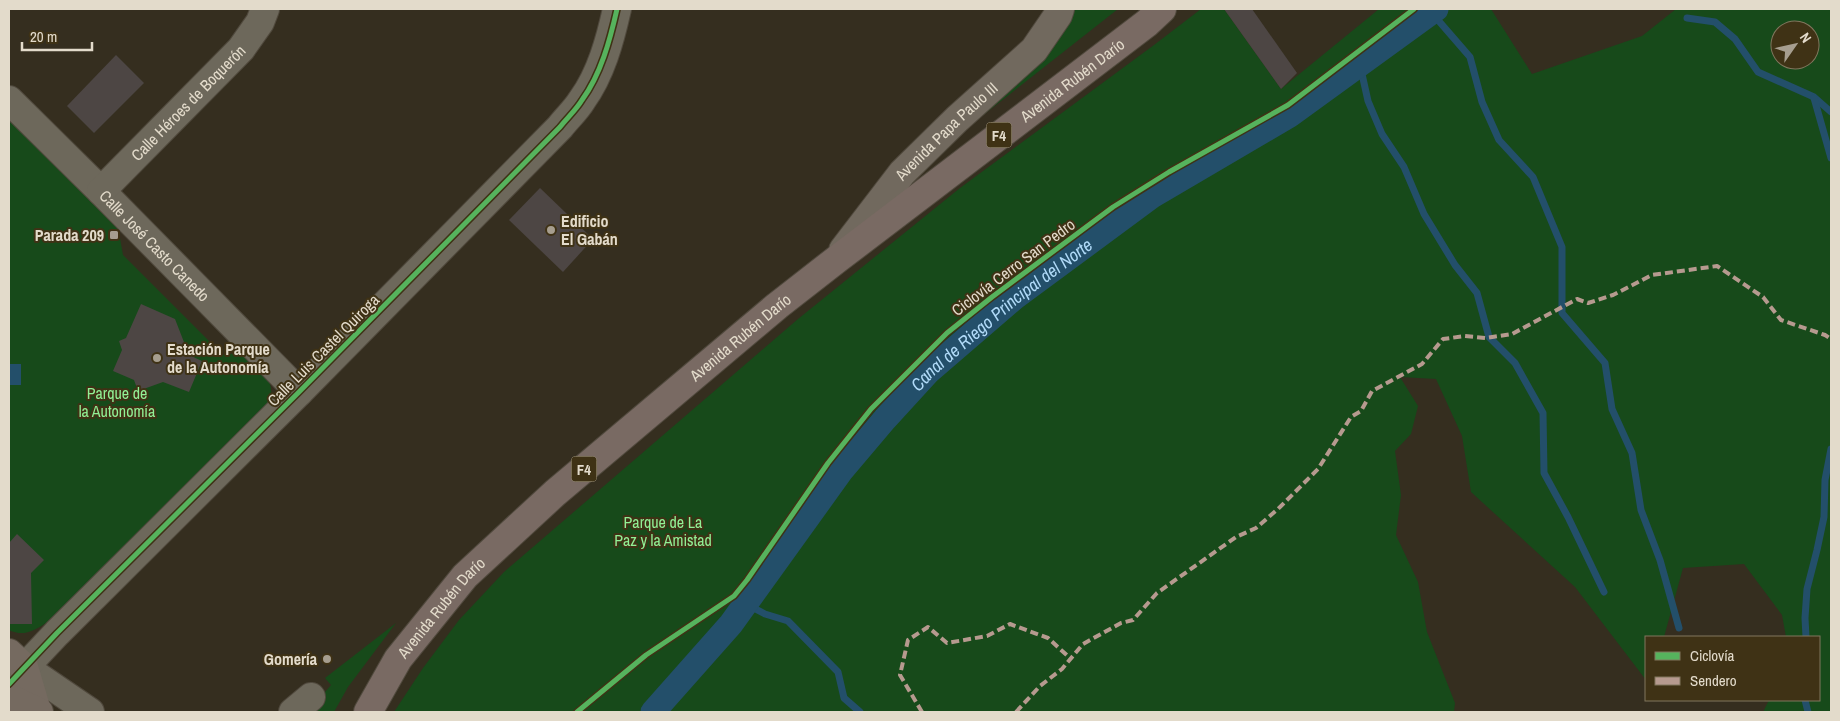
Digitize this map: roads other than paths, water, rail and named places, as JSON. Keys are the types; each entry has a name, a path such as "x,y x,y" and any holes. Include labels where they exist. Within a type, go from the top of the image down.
{"highway":[{"name":"Avenida Rubén Darío","path":"368,712 398,660 465,576 555,493 777,306 1147,23 1162,9"}],"main road":[{"name":"Avenida Papa Paulo III","path":"836,260 902,173 956,120 1034,50 1058,15 1060,9"},
{"path":"14,668 37,712"},
{"path":"9,698 37,712"}],"street":[{"name":"Calle Héroes de Boquerón","path":"101,191 241,49 260,22 265,9"},
{"name":"Calle Luis Castel Quiroga","path":"14,668 299,392 572,113 583,99 595,78 604,55 617,9"},
{"name":"Calle José Casto Canedo","path":"9,100 299,392"},
{"path":"14,668 90,712"}],"water":[{"path":"9,364 21,364 21,385 9,385"}],"waterway":[{"name":"Canal de Riego Principal del Norte","path":"653,712 731,624 841,471 928,372 1014,298 1152,196 1290,115 1436,9"},
{"path":"1431,12 1470,57 1482,102 1499,140 1533,177 1562,247 1562,313 1605,363 1612,409 1632,453 1641,510 1660,560 1679,628"},
{"path":"1687,18 1715,22 1735,39 1758,72 1814,97 1831,112"},
{"path":"1360,65 1368,101 1382,134 1404,167 1424,214 1455,265 1477,293 1489,337 1515,363 1543,413 1544,473 1568,517 1604,592"},
{"path":"1814,98 1831,158"},
{"path":"1806,636 1807,589 1824,517 1825,480 1831,449"},
{"path":"746,604 765,614 788,621 838,672 844,698 860,712"},
{"path":"1805,701 1808,712"}],"place":[{"name":"Edificio El Gabán","path":"551,230"},
{"name":"Parada 209","path":"114,235"},
{"name":"Estación Parque de la Autonomía","path":"157,358"},
{"name":"Gomería","path":"327,659"}],"park label":[{"name":"Parque de la Autonomía","path":"117,402"},
{"name":"Parque de La Paz y la Amistad","path":"663,531"}]}
